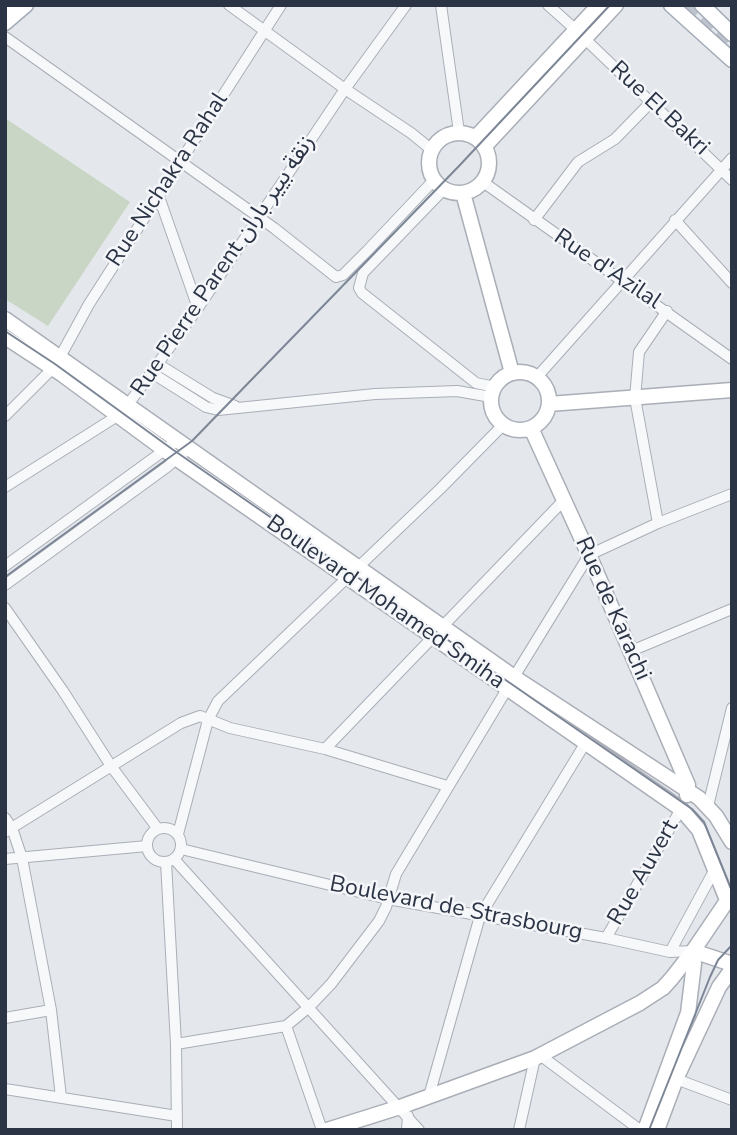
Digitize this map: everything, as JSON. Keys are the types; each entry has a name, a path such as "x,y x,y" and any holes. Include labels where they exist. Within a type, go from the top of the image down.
{"highway":[{"path":"5,11 12,5"}],"street":[{"path":"5,23 26,5"},
{"path":"229,5 432,150"},
{"name":"Rue Nichakra Rahal","path":"5,416 57,362 89,304 158,194 281,5"},
{"name":"Rue Pierre Parent زنقة بيير باران","path":"5,487 123,411 198,308 345,89 406,5"},
{"path":"440,5 459,132"},
{"name":"Rue El Bakri","path":"548,5 732,180"},
{"path":"581,35 599,5"},
{"path":"480,142 581,35 617,5"},
{"path":"671,5 732,60"},
{"path":"702,5 732,34"},
{"path":"5,37 258,216 334,277 343,275 439,184"},
{"path":"534,220 578,162 615,139 651,102"},
{"path":"459,132 480,142 489,155 489,165 483,182 463,193 439,184 429,165 432,150 443,138 459,132"},
{"path":"537,377 732,158"},
{"name":"Rue d'Azilal","path":"483,182 732,359"},
{"path":"439,184 363,273 359,282 362,293 477,383 493,392"},
{"path":"463,193 512,373"},
{"path":"158,194 198,308"},
{"path":"675,220 732,283"},
{"path":"658,523 635,398 639,352 667,311"},
{"name":"Boulevard Mohamed Smiha","path":"5,319 123,411 510,683 681,809 699,830 729,896"},
{"name":"Boulevard Mohamed Smiha","path":"5,337 57,362"},
{"path":"155,369 235,407 375,394 493,392"},
{"path":"523,372 537,377 546,387 549,404 543,419 531,428 519,430 503,425 494,412 493,392 502,378 523,372"},
{"path":"549,404 732,390"},
{"path":"177,1130 170,861 181,849 178,834 208,720 218,701 440,489 503,425"},
{"name":"Rue de Karachi","path":"531,428 631,651 689,791"},
{"path":"5,566 177,450"},
{"path":"5,585 177,450"},
{"path":"176,1044 286,1026 309,1007 331,984 379,921 396,874 589,555 658,523 732,494"},
{"path":"325,749 564,500"},
{"path":"5,608 111,766 158,829"},
{"path":"631,651 732,609"},
{"name":"Boulevard Mohamed Smiha","path":"510,683 689,791 708,806 731,843"},
{"path":"708,806 732,708"},
{"path":"8,830 193,717 200,716 230,728 325,749 447,786"},
{"path":"429,1096 480,916 586,741"},
{"path":"665,777 680,764"},
{"path":"681,809 689,791"},
{"name":"Rue Auvert","path":"606,938 681,809"},
{"path":"5,818 22,858 51,1010 61,1097"},
{"path":"178,834 170,829 158,829 150,834 146,846 151,857 170,861 309,1007 419,1130"},
{"path":"5,859 146,846"},
{"name":"Boulevard de Strasbourg","path":"181,849 388,899 606,938 670,953 693,951 732,966"},
{"path":"670,953 715,869"},
{"path":"286,1026 325,1130 404,1111 429,1096 538,1057 653,995 663,988 693,951 729,896"},
{"path":"538,1057 642,1130 688,1013 693,951"},
{"path":"657,1130 676,1079 732,966"},
{"path":"712,1002 732,986"},
{"path":"5,1018 51,1010"},
{"path":"519,1130 538,1057"},
{"path":"676,1079 732,1100"},
{"path":"5,1089 177,1116"},
{"path":"404,1111 407,1130"}],"green space":[{"path":"5,118 130,202 48,326 5,299"}],"tunnel":[{"path":"686,5 732,48"}],"tram line":[{"path":"5,577 192,441 459,166 610,5"},
{"path":"5,331 692,809 704,822 732,891"},
{"path":"649,1130 710,977 718,960 732,945"}]}
